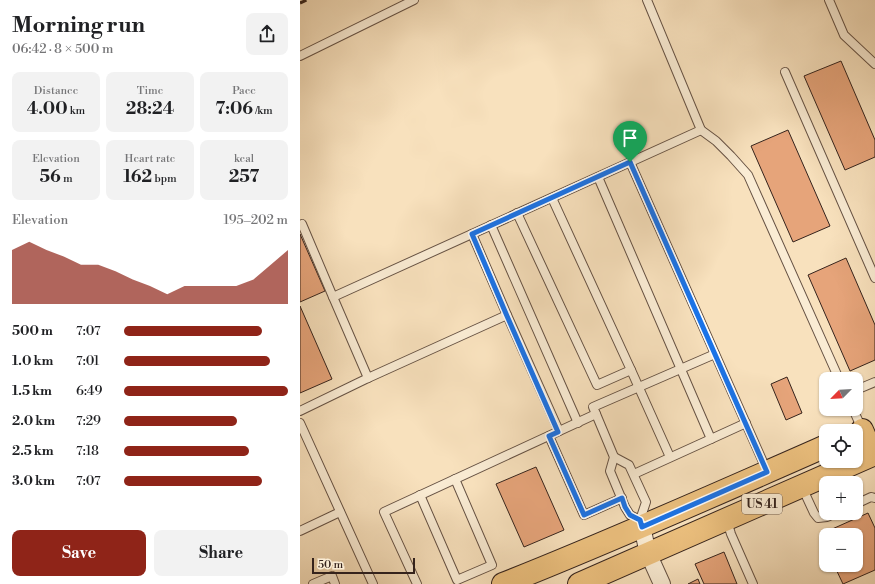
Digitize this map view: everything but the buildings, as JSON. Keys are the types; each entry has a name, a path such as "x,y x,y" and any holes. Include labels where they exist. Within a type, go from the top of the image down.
{"main road":[{"path":"864,429 874,455"},
{"name":"US 41","path":"504,584 580,554 641,523 767,472 819,449"},
{"name":"US 41","path":"579,584 874,455"}],"street":[{"path":"641,523 648,553 662,584"}],"lane":[{"path":"300,56 414,0"},
{"path":"647,0 701,130 716,141 748,175 836,372"},
{"path":"829,0 844,35 875,64"},
{"path":"785,72 875,278"},
{"path":"333,297 701,130"},
{"path":"630,162 767,472"},
{"path":"598,177 711,439"},
{"path":"552,198 670,457"},
{"path":"517,213 596,385 631,370"},
{"path":"300,225 302,224 368,378"},
{"path":"491,225 578,423"},
{"path":"472,234 558,432"},
{"path":"300,411 368,378 507,316"},
{"path":"614,458 629,465 646,502 641,523 630,515 625,507 610,471 614,458 594,407 715,354"},
{"path":"863,387 875,382"},
{"path":"417,584 384,512 596,414"},
{"path":"856,416 864,429"},
{"path":"300,423 373,584"},
{"path":"634,474 746,423"},
{"path":"549,436 584,515 622,498"},
{"path":"420,495 457,580 492,565 455,479"},
{"path":"802,486 814,513 819,518"},
{"path":"863,501 871,497 875,498"},
{"path":"300,531 340,512"},
{"path":"727,520 731,534 753,584"},
{"path":"313,584 332,576 335,584"}],"railway":[{"path":"300,3 307,0"}],"route":[{"path":"630,162 767,472 642,527 640,520 630,515 622,498 584,515 549,436 558,432 472,234 630,162"}]}
